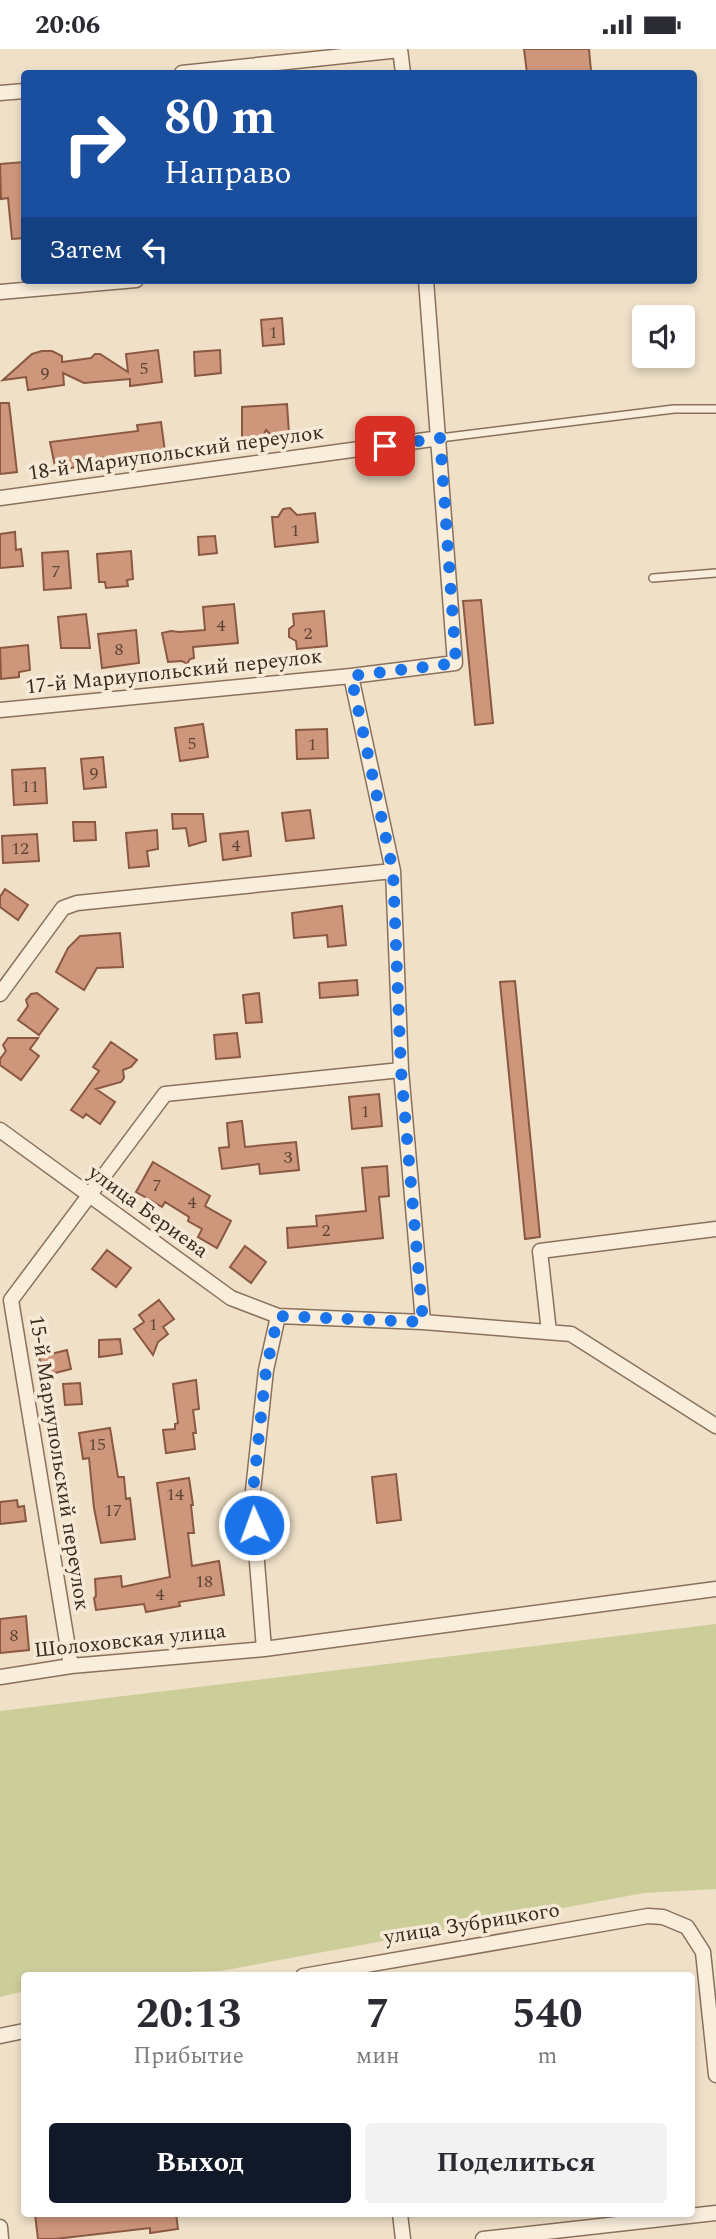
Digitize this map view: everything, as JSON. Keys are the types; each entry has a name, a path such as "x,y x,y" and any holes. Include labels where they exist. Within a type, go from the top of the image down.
{"street":[{"path":"209,70 400,49 403,70"},
{"path":"0,93 21,91"},
{"path":"0,292 91,284"},
{"path":"426,284 440,438"},
{"name":"18-й Мариупольский переулок","path":"0,498 440,438"},
{"name":"17-й Мариупольский переулок","path":"0,710 351,676 456,663 440,438"},
{"path":"351,676 393,871 401,1070 423,1322"},
{"path":"0,994 64,908 77,904 393,871"},
{"name":"15-й Мариупольский переулок","path":"71,1666 10,1300 165,1094 401,1070"},
{"name":"улица Бериева","path":"0,1130 231,1298 278,1316 423,1322 571,1334 716,1426"},
{"path":"549,1332 540,1251 716,1229"},
{"path":"264,1649 252,1500 266,1370 278,1316"},
{"name":"Шолоховская улица","path":"0,1677 71,1666 264,1649 716,1589"},
{"name":"улица Зубрицкого","path":"344,1972 648,1916 663,1917 687,1927 703,1952 716,2075"},
{"path":"0,2036 21,2032"},
{"path":"695,2215 716,2213"},
{"path":"400,2217 403,2239"},
{"path":"483,2239 680,2217"},
{"path":"0,2227 1,2239"}],"lane":[{"path":"440,438 674,409 716,409"},
{"path":"653,578 716,573"}],"green space":[{"path":"716,1624 716,1889 644,1893 220,1971 21,1972 21,1992 0,1997 0,1711"}],"building":[{"path":"524,49 589,49 591,70 527,70"},
{"path":"21,162 21,238 12,239 8,198 1,199 0,164"},
{"path":"282,318 284,344 263,346 261,320"},
{"path":"158,350 162,382 130,386 130,379 84,383 63,373 64,385 28,390 26,377 3,380 32,354 42,351 52,351 62,356 62,362 100,354 128,372 126,354"},
{"path":"220,350 221,373 195,376 194,352"},
{"path":"0,403 9,403 17,472 0,474"},
{"path":"287,404 289,433 284,440 276,440 266,430 260,442 249,444 242,439 242,407"},
{"path":"161,422 166,459 142,462 141,454 80,460 81,466 56,471 50,442 138,431 137,425"},
{"path":"290,508 297,515 315,513 318,542 275,547 272,517 278,517 283,509"},
{"path":"15,532 16,550 21,549 23,566 0,568 0,534"},
{"path":"215,536 217,553 199,555 198,537"},
{"path":"68,551 71,588 44,590 42,553"},
{"path":"131,551 133,579 127,580 128,586 106,588 105,582 99,582 97,554"},
{"path":"481,600 493,723 475,725 463,601"},
{"path":"234,604 238,643 193,647 194,658 187,664 182,661 168,662 162,633 205,630 203,607"},
{"path":"324,611 327,646 297,649 296,641 289,637 289,629 294,625 293,614"},
{"path":"86,614 90,648 61,648 58,617"},
{"path":"136,630 139,663 102,668 98,634"},
{"path":"28,645 30,670 19,672 19,677 1,679 0,648"},
{"path":"203,724 208,757 180,761 175,728"},
{"path":"327,729 328,758 297,759 296,730"},
{"path":"103,757 106,787 84,789 81,759"},
{"path":"45,768 47,803 14,805 12,770"},
{"path":"310,810 314,838 286,841 282,813"},
{"path":"172,814 203,814 206,841 189,846 186,828 173,829"},
{"path":"73,822 95,822 96,840 74,841"},
{"path":"157,830 158,849 147,851 149,866 129,868 126,833"},
{"path":"248,831 251,856 223,860 220,834"},
{"path":"37,834 39,861 3,863 2,836"},
{"path":"5,889 28,905 18,920 0,907 0,897"},
{"path":"342,906 346,945 328,947 327,935 294,938 292,913"},
{"path":"120,933 123,967 97,968 84,990 56,972 68,948 80,936"},
{"path":"357,980 358,995 320,998 319,983"},
{"path":"515,981 540,1237 525,1239 500,982"},
{"path":"37,993 58,1009 39,1035 18,1020 28,1006 26,1000 31,994"},
{"path":"259,993 262,1022 246,1023 243,995"},
{"path":"237,1033 240,1057 216,1059 214,1035"},
{"path":"8,1038 38,1038 30,1049 39,1056 21,1080 0,1065 0,1059 6,1051 3,1045"},
{"path":"111,1042 137,1060 131,1067 123,1070 124,1078 121,1082 96,1089 115,1102 100,1124 86,1114 83,1118 71,1110 99,1071 93,1067"},
{"path":"379,1094 382,1126 352,1129 349,1097"},
{"path":"242,1121 245,1147 296,1142 299,1170 260,1174 259,1164 222,1169 219,1148 229,1147 227,1123"},
{"path":"153,1162 210,1196 205,1206 231,1221 217,1248 198,1237 202,1229 188,1221 189,1217 165,1202 162,1207 136,1192"},
{"path":"387,1166 389,1196 379,1197 383,1238 288,1248 287,1228 317,1226 316,1216 366,1211 362,1168"},
{"path":"245,1246 266,1262 251,1283 230,1267"},
{"path":"107,1250 131,1268 116,1287 92,1269"},
{"path":"159,1300 174,1319 163,1327 168,1334 158,1342 153,1355 134,1329 144,1322 139,1315"},
{"path":"120,1339 122,1354 99,1357 99,1340"},
{"path":"67,1350 71,1369 43,1376 39,1357"},
{"path":"196,1380 199,1409 193,1410 195,1449 166,1453 163,1430 175,1429 175,1424 178,1423 173,1384"},
{"path":"80,1383 82,1404 65,1405 63,1384"},
{"path":"110,1428 118,1477 124,1477 126,1499 130,1498 135,1539 101,1543 89,1458 83,1459 79,1433"},
{"path":"396,1474 401,1520 377,1523 372,1477"},
{"path":"189,1478 194,1533 188,1533 192,1566 219,1561 224,1595 179,1602 180,1606 146,1612 144,1604 96,1610 95,1579 121,1576 122,1587 170,1577 157,1483"},
{"path":"17,1500 18,1507 24,1506 26,1521 0,1524 0,1502"},
{"path":"26,1616 29,1650 0,1653 0,1619"},
{"path":"35,2217 176,2217 178,2229 150,2233 150,2228 38,2239"}],"route":[{"path":"254,1525 252,1500 266,1370 278,1316 423,1322 401,1070 393,871 351,676 456,663 440,438 385,446"}]}
